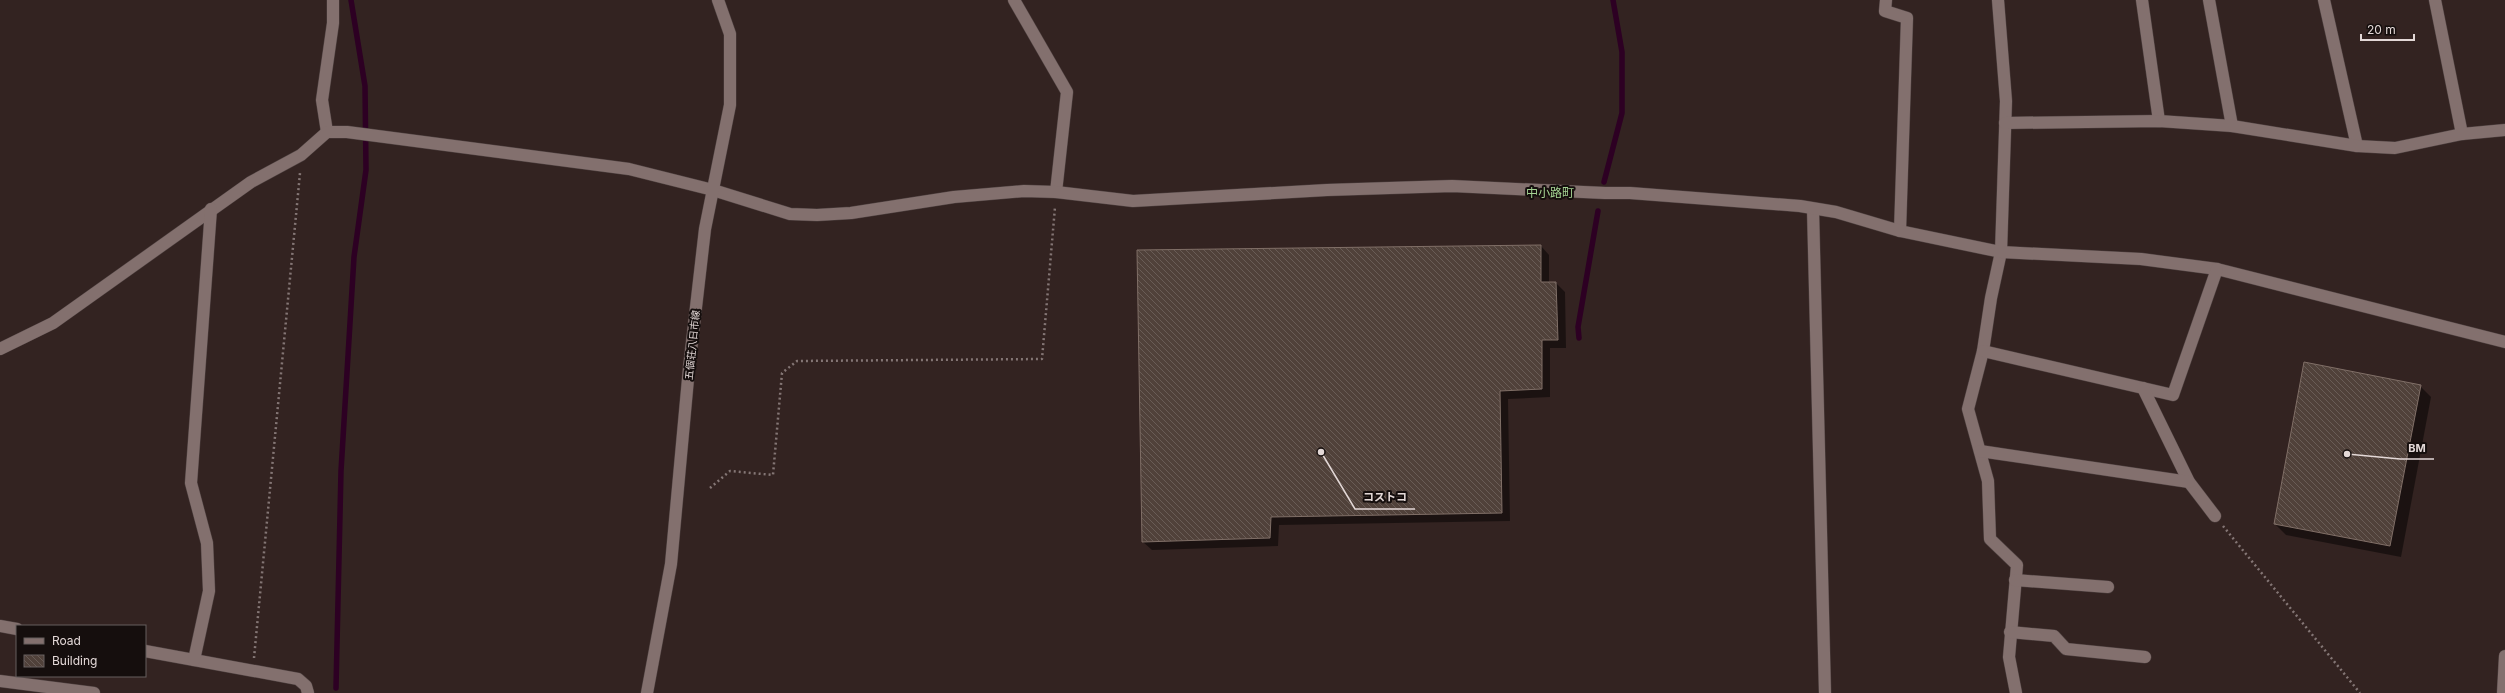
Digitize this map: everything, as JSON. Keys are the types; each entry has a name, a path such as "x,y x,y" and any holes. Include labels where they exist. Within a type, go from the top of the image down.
{"street":[{"path":"327,132 322,100 333,23 332,0"},
{"name":"五個荘八日市線","path":"648,693 671,564 705,229 730,105 730,34 718,0"},
{"path":"1014,0 1067,92 1056,192"},
{"path":"1886,0 1885,11 1907,18 1900,231"},
{"path":"1998,0 2006,101 2001,252 1991,298 1983,351 1968,409 1988,481 1990,539 2017,565 2008,657 2016,693"},
{"path":"2142,0 2158,121"},
{"path":"2208,0 2232,126"},
{"path":"2324,0 2357,146"},
{"path":"2435,0 2462,134"},
{"path":"2005,122 2158,121 2232,126 2357,146 2395,148 2462,134 2505,130"},
{"path":"0,349 53,323 251,182 301,156 327,132 371,134 629,169 713,190 790,214 817,215 991,193 1056,192 1133,201 1327,190 1452,186 1605,193 1630,192 1813,209 1836,212 1900,231 2001,252 2141,259 2217,269 2505,342"},
{"path":"1813,209 1825,693"},
{"path":"194,660 209,591 207,542 190,483 211,210"},
{"path":"1983,351 2173,395 2217,269"},
{"path":"2143,388 2189,482 2215,516"},
{"path":"1980,451 2189,482"},
{"path":"2015,580 2108,587"},
{"path":"0,626 16,629"},
{"path":"2010,632 2054,636 2066,649 2145,657"},
{"path":"146,651 298,679 306,686 308,693"},
{"path":"2503,693 2505,656"},
{"path":"0,681 94,693"}],"path":[{"path":"253,670 301,156"},
{"path":"710,488 730,471 773,475 782,373 797,361 1042,358 1055,207"},
{"path":"2215,516 2360,693"}],"building":[{"path":"1541,245 1541,282 1556,282 1558,340 1542,340 1542,389 1500,391 1502,513 1271,517 1270,538 1142,542 1137,250"},
{"path":"2304,362 2421,385 2390,546 2274,524"}],"waterway":[{"path":"336,688 341,471 354,257 366,170 365,86 351,0"},
{"path":"1604,182 1622,113 1622,52 1613,0"},
{"path":"1579,338 1578,327 1598,211"}],"place":[{"name":"コストコ","path":"1321,452"},
{"name":"BM","path":"2347,454"}],"district":[{"name":"中小路町","path":"1550,193"}]}
